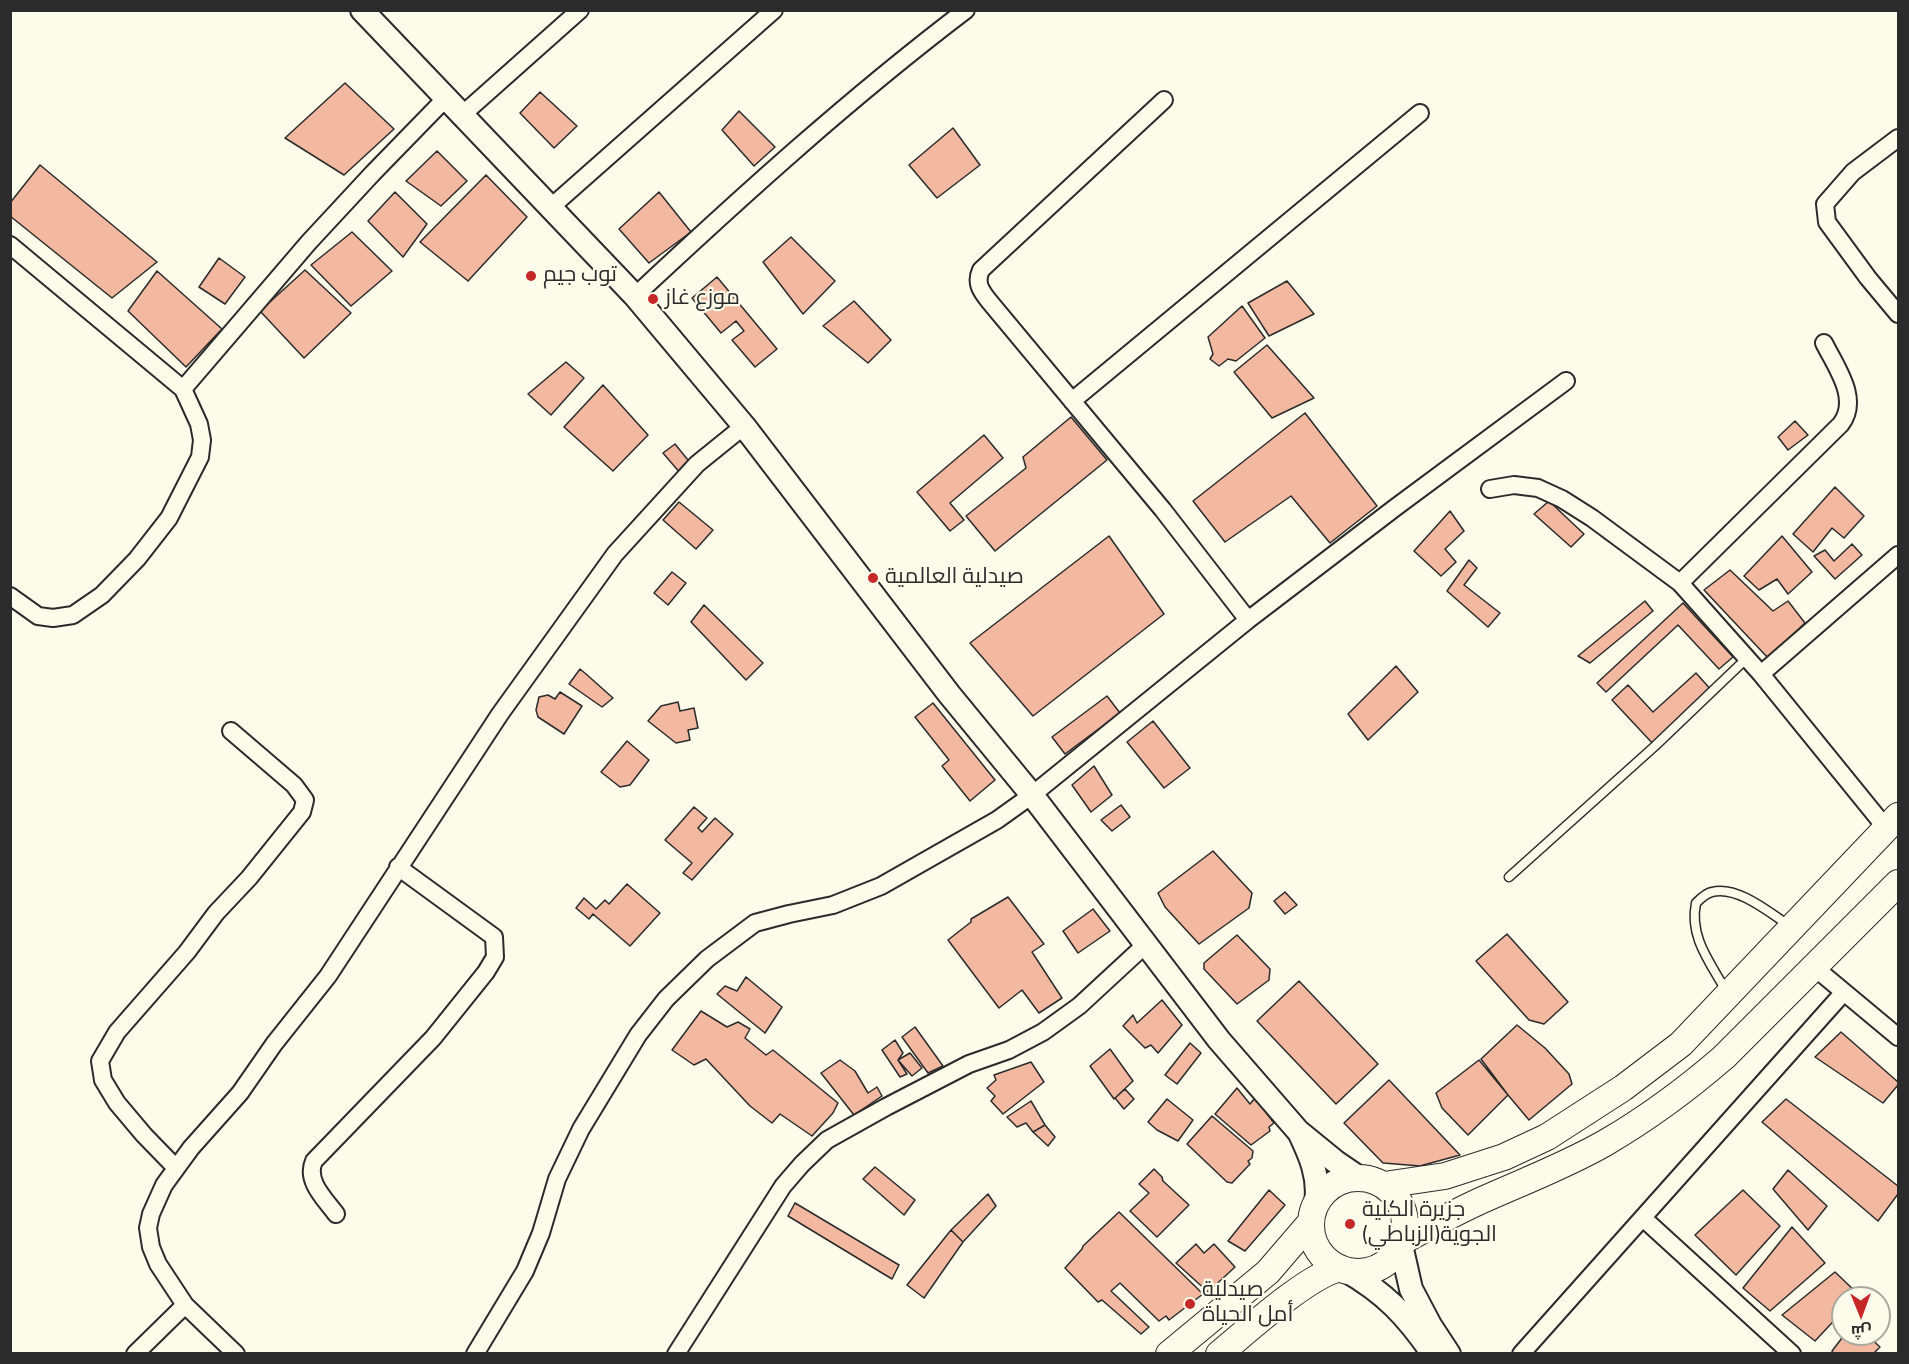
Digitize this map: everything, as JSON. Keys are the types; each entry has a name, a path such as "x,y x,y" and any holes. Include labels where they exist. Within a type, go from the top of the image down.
{"main road":[{"path":"1384,1185 1421,1181 1478,1167 1504,1157 1547,1137 1655,1065 1681,1044 1729,996 1892,822"},
{"path":"1402,1243 1480,1201 1555,1168 1604,1143 1641,1121 1724,1057 1899,883"},
{"path":"1169,1353 1268,1272 1289,1250 1313,1213 1323,1192 1334,1184 1358,1177 1372,1179 1394,1193 1405,1216 1402,1243 1395,1254 1377,1268 1367,1271 1342,1269 1327,1273 1295,1293 1219,1353"},
{"path":"1313,1213 1315,1245 1330,1263 1342,1269"}],"street":[{"path":"362,10 635,296 744,426 949,694 1032,795 1219,1041 1298,1131 1358,1177"},
{"path":"462,115 580,10"},
{"path":"550,208 774,10"},
{"path":"635,296 813,136 923,43 966,10"},
{"path":"183,389 309,242 445,99"},
{"path":"1164,100 981,270 977,278 988,301 1163,510 1248,620"},
{"path":"1072,401 1420,113"},
{"path":"1899,138 1853,172 1825,204 1827,222 1868,278 1899,314"},
{"path":"10,245 183,389 199,424 202,440 200,458 169,518 137,559 102,595 73,615 53,618 38,616 10,596"},
{"path":"1680,583 1848,415 1849,401 1841,377 1824,343"},
{"path":"475,1353 525,1271 542,1233 557,1179 581,1129 638,1035 666,999 706,960 755,923 833,904 881,886 997,820 1032,795 1248,620 1566,381"},
{"path":"236,1353 185,1305 158,1264 151,1247 148,1228 151,1214 164,1185 190,1148 240,1093 274,1044 328,976 500,714 615,554 697,464 744,426"},
{"path":"1490,489 1514,485 1538,488 1562,499 1592,518 1680,583 1892,822"},
{"path":"1761,674 1899,555"},
{"path":"177,1168 144,1135 117,1103 103,1080 100,1061 117,1032 187,952 216,913 249,878 302,812 305,800 294,785 231,731"},
{"path":"336,1214 314,1183 311,1169 314,1161 433,1038 486,972 495,957 494,938 398,867"},
{"path":"675,1353 783,1186 827,1140 960,1069 1009,1050 1042,1032 1079,1006 1145,945"},
{"path":"1814,967 1899,1037"},
{"path":"1521,1353 1844,992"},
{"path":"1298,1131 1310,1155 1316,1174 1313,1213"},
{"path":"1643,1218 1792,1353"},
{"path":"1402,1243 1411,1289 1430,1325 1449,1353"},
{"path":"1342,1269 1379,1291 1407,1319 1433,1353"},
{"path":"135,1353 185,1305"}],"lane":[{"path":"1509,877 1680,723 1747,658"},
{"path":"1729,996 1695,935 1693,916 1696,903 1711,892 1741,895 1793,928"}],"building":[{"path":"345,83 394,129 344,175 285,138"},
{"path":"540,92 577,126 554,148 520,113"},
{"path":"739,111 775,147 754,166 722,130"},
{"path":"953,128 980,165 937,198 909,165"},
{"path":"437,151 467,181 441,206 406,181"},
{"path":"40,165 157,262 112,298 10,216 10,203"},
{"path":"486,175 527,217 468,281 420,242"},
{"path":"395,192 427,224 403,257 368,221"},
{"path":"659,192 691,232 649,263 619,229"},
{"path":"352,232 392,271 351,306 311,265"},
{"path":"791,237 835,281 803,314 763,262"},
{"path":"219,258 245,277 225,304 199,287"},
{"path":"305,270 351,313 304,358 260,311"},
{"path":"157,271 222,329 186,367 128,311"},
{"path":"717,277 777,349 755,367 732,340 744,331 736,321 721,333 692,298"},
{"path":"1287,281 1314,314 1269,336 1248,303"},
{"path":"854,301 891,340 868,363 823,326"},
{"path":"1242,306 1265,338 1236,361 1228,359 1219,366 1210,359 1213,354 1208,337"},
{"path":"1267,345 1314,398 1272,418 1234,372"},
{"path":"566,362 584,378 551,415 528,394"},
{"path":"603,385 648,435 613,471 564,427"},
{"path":"1305,413 1377,506 1330,543 1291,496 1225,542 1193,501"},
{"path":"1071,417 1107,460 995,551 966,516 1026,468 1023,457"},
{"path":"1795,421 1808,435 1788,450 1778,437"},
{"path":"984,435 1003,458 950,503 964,520 950,531 917,492"},
{"path":"675,444 692,465 681,474 663,453"},
{"path":"1835,487 1864,516 1844,538 1832,528 1813,552 1793,534"},
{"path":"1549,501 1584,534 1571,547 1534,514"},
{"path":"679,502 713,530 696,549 663,520"},
{"path":"1450,511 1464,531 1445,549 1456,562 1441,576 1414,551"},
{"path":"1109,536 1164,614 1033,716 970,643"},
{"path":"1782,536 1812,572 1788,594 1777,579 1759,590 1744,576"},
{"path":"1852,544 1862,555 1835,579 1814,556 1825,550 1834,561"},
{"path":"1469,560 1477,568 1464,585 1500,613 1488,627 1447,591"},
{"path":"1730,570 1773,611 1788,601 1805,623 1768,658 1704,590"},
{"path":"672,572 686,583 668,605 654,593"},
{"path":"1645,601 1653,611 1590,663 1578,656"},
{"path":"1683,603 1733,657 1719,669 1678,625 1606,692 1597,683"},
{"path":"704,605 763,663 746,680 691,622"},
{"path":"1396,666 1418,692 1368,740 1348,714"},
{"path":"580,669 613,698 602,707 569,684"},
{"path":"1696,673 1713,692 1655,746 1612,700 1628,685 1653,712"},
{"path":"560,692 582,706 564,734 538,717 536,710 539,697 548,695 555,699"},
{"path":"1107,696 1120,713 1065,754 1052,737"},
{"path":"678,702 680,711 694,708 698,728 688,730 690,740 676,743 648,721 661,706"},
{"path":"933,703 995,780 970,801 942,766 949,760 915,717"},
{"path":"1153,721 1190,768 1164,788 1127,742"},
{"path":"627,741 649,760 630,785 620,787 601,772"},
{"path":"1094,766 1112,795 1091,812 1072,785"},
{"path":"1121,805 1130,817 1112,831 1101,820"},
{"path":"694,807 707,818 698,828 702,832 715,818 733,834 692,880 683,873 692,863 665,840"},
{"path":"1213,851 1252,893 1249,908 1199,944 1165,907 1158,893"},
{"path":"627,884 660,913 630,946 593,914 589,919 576,908 584,898 596,909 605,900 609,904"},
{"path":"1285,892 1297,905 1285,914 1274,901"},
{"path":"1008,897 1044,944 1032,952 1062,998 1039,1013 1022,990 999,1008 948,940 971,922 971,919"},
{"path":"1093,909 1110,931 1078,953 1063,931"},
{"path":"1507,934 1568,1002 1544,1024 1529,1020 1476,961"},
{"path":"1237,935 1270,969 1269,980 1237,1004 1204,969 1204,963"},
{"path":"746,977 782,1007 765,1033 717,994 725,986 737,991"},
{"path":"1299,981 1378,1064 1336,1104 1257,1021"},
{"path":"1162,1000 1182,1025 1158,1053 1151,1045 1145,1048 1123,1026 1133,1015 1137,1023"},
{"path":"701,1011 727,1027 738,1022 750,1029 745,1038 766,1055 773,1050 838,1103 833,1113 812,1136 780,1114 772,1123 750,1106 706,1059 694,1065 672,1050"},
{"path":"1517,1025 1545,1048 1569,1074 1572,1084 1529,1120 1481,1059"},
{"path":"915,1027 943,1066 928,1073 902,1037"},
{"path":"1841,1032 1898,1082 1883,1103 1815,1057"},
{"path":"895,1040 903,1053 898,1060 907,1074 900,1077 882,1050"},
{"path":"1190,1043 1201,1053 1177,1084 1165,1075"},
{"path":"1110,1049 1133,1081 1114,1099 1090,1066"},
{"path":"910,1053 922,1068 912,1076 898,1060"},
{"path":"840,1060 855,1071 868,1093 877,1087 882,1096 854,1115 821,1073"},
{"path":"1479,1060 1508,1095 1468,1135 1442,1108 1436,1093"},
{"path":"1031,1062 1044,1082 1003,1114 991,1101 995,1096 987,1088 996,1080 994,1075"},
{"path":"1389,1080 1460,1155 1420,1166 1383,1163 1344,1123"},
{"path":"1237,1088 1250,1104 1255,1098 1274,1123 1269,1127 1270,1131 1251,1145 1215,1114"},
{"path":"1125,1089 1134,1099 1124,1109 1115,1098"},
{"path":"1167,1099 1193,1120 1178,1141 1157,1130 1148,1122"},
{"path":"1786,1099 1898,1186 1898,1194 1878,1221 1762,1122"},
{"path":"1031,1101 1045,1125 1033,1132 1026,1123 1017,1127 1007,1117"},
{"path":"1212,1116 1253,1151 1252,1158 1248,1161 1250,1164 1232,1183 1227,1182 1187,1144"},
{"path":"1045,1125 1055,1137 1048,1146 1033,1132"},
{"path":"875,1167 915,1200 904,1215 863,1179"},
{"path":"1154,1169 1163,1181 1189,1205 1157,1237 1130,1211 1149,1193 1139,1184"},
{"path":"1788,1170 1827,1206 1808,1230 1773,1189"},
{"path":"1269,1190 1285,1205 1245,1251 1228,1241"},
{"path":"1743,1190 1780,1226 1736,1275 1695,1235"},
{"path":"988,1194 996,1206 963,1242 951,1230"},
{"path":"795,1203 899,1265 892,1279 788,1216"},
{"path":"1119,1212 1203,1294 1169,1320 1166,1316 1159,1321 1120,1283 1111,1291 1149,1327 1141,1334 1102,1300 1098,1302 1065,1268 1083,1246"},
{"path":"1792,1227 1825,1263 1770,1311 1743,1288"},
{"path":"951,1230 963,1242 924,1298 907,1285"},
{"path":"1196,1244 1204,1253 1214,1244 1235,1267 1208,1292 1176,1263"},
{"path":"1835,1272 1850,1286 1831,1286 1831,1324 1815,1341 1782,1315"},
{"path":"1836,1346 1880,1347 1873,1354 1834,1354 1832,1351"}],"place":[{"name":"توب جيم","path":"531,276"},
{"name":"موزع غاز","path":"653,299"},
{"name":"صيدلية العالمية","path":"873,578"},
{"name":"جزيرة الكلية الجوية(الزباطي)","path":"1350,1224"},
{"name":"صيدلية أمل الحياة","path":"1190,1304"}]}
